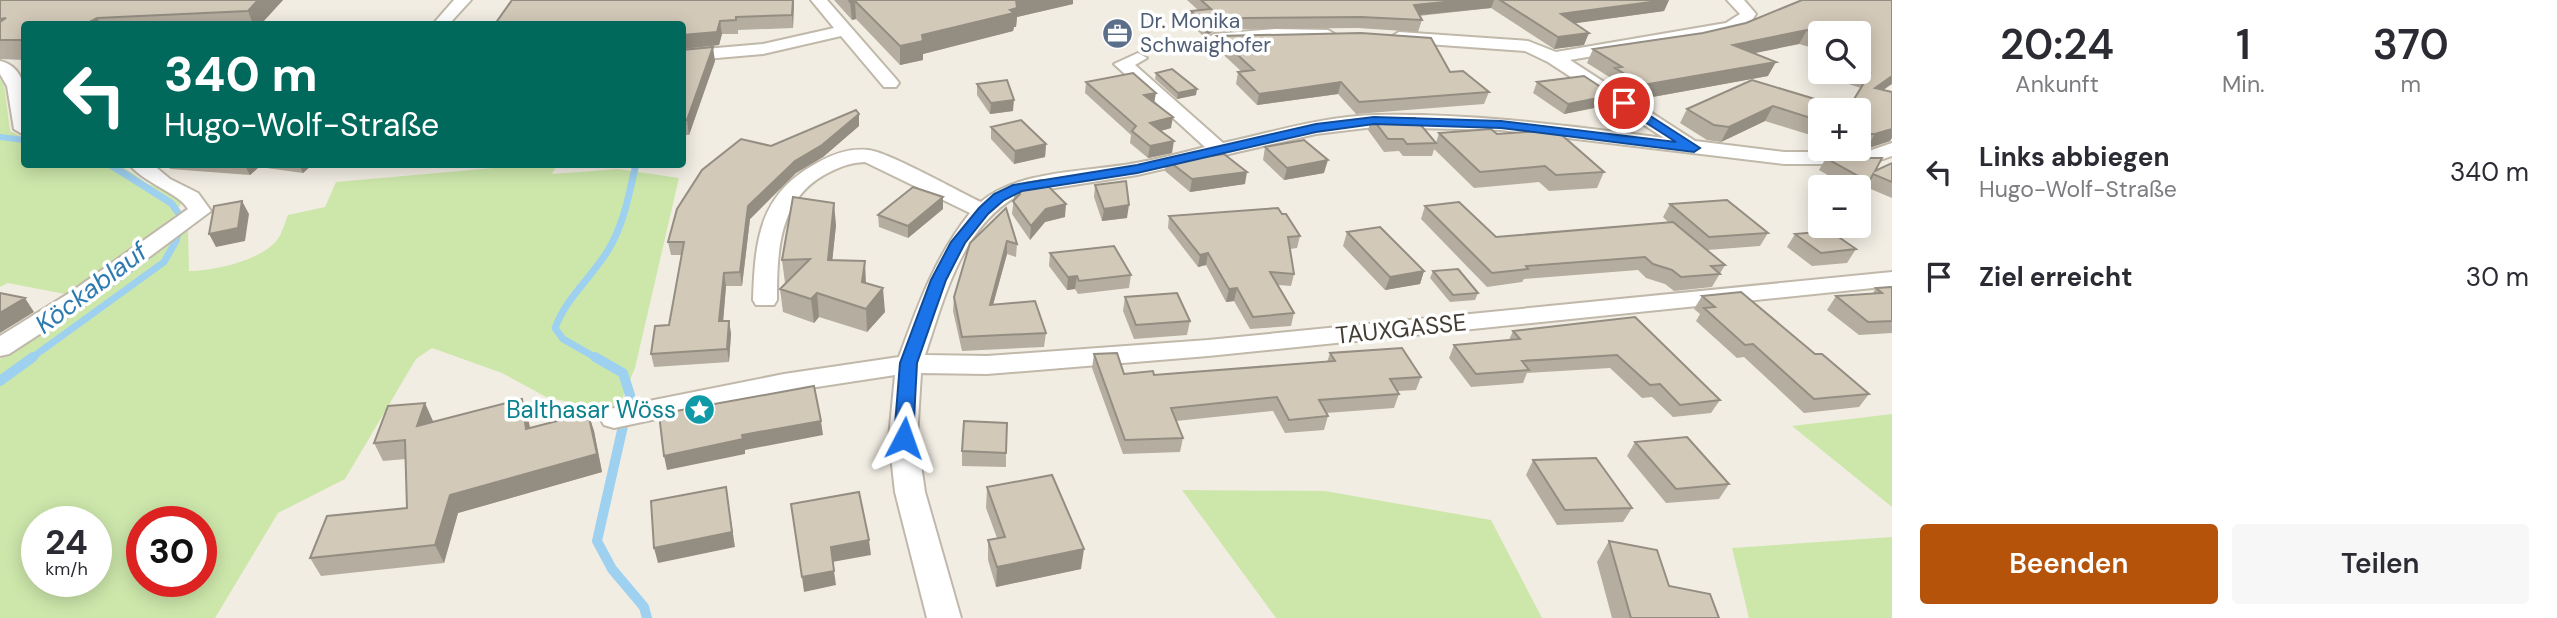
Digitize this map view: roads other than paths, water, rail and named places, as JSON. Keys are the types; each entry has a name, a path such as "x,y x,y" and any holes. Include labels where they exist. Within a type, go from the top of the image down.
{"street":[{"path":"444,21 463,0"},
{"path":"819,0 848,30 890,83"},
{"path":"1554,58 1731,27 1744,20 1748,14 1735,0"},
{"path":"686,56 763,49 848,30"},
{"path":"1213,39 1275,34 1351,36"},
{"path":"1386,37 1528,46 1554,58 1694,148"},
{"path":"1138,58 1123,64 1177,108 1219,150"},
{"path":"3,67 21,66"},
{"path":"3,67 20,93 21,102"},
{"path":"944,618 910,492 904,438 909,363 939,280 958,242 999,197 1018,188 1137,169 1316,128 1374,121 1501,124 1784,158 1808,158"},
{"path":"1871,157 1892,149"},
{"path":"765,300 766,249 783,199 806,177 843,157 868,156 984,211"},
{"path":"1871,159 1892,168"},
{"path":"0,348 79,297 187,220 197,203 183,191 164,185 144,168"},
{"name":"TAUXGASSE","path":"620,418 783,383 909,363 986,365 1208,348 1892,279"}],"waterway":[{"name":"Köckablauf","path":"0,137 21,140"},
{"name":"Köckablauf","path":"30,359 164,262 176,241 182,218 171,203 115,168"},
{"path":"598,359 563,339 555,328 572,297 613,242 635,168"},
{"name":"Köckablauf","path":"0,381 33,357"},
{"path":"595,357 623,373 630,395 597,541 612,569 644,607 647,618"}],"place":[{"name":"Dr. Monika Schwaighofer","path":"1117,33"},
{"name":"Balthasar Wöss","path":"699,410"}]}
